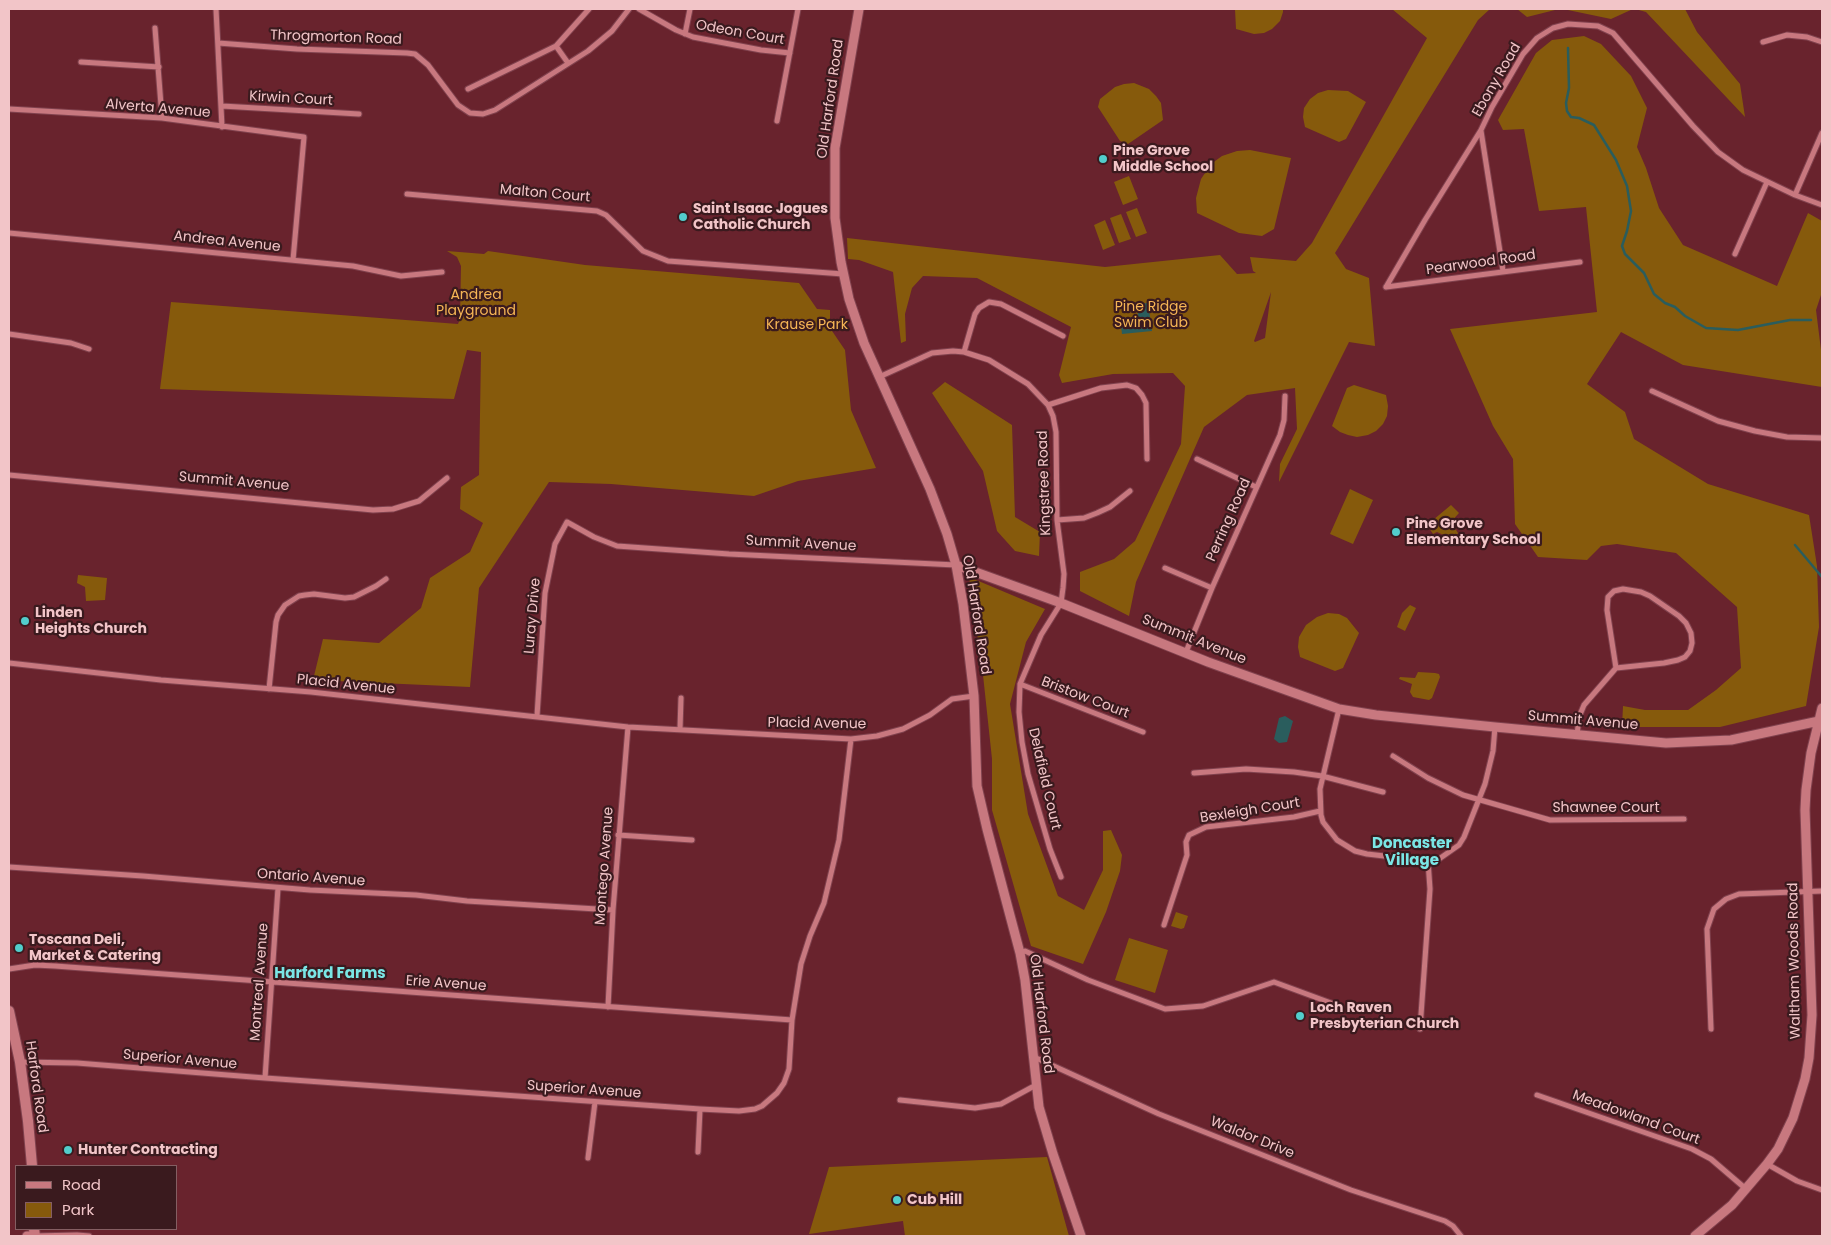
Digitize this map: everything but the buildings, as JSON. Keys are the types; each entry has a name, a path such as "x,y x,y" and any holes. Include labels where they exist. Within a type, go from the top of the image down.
{"main road":[{"name":"Harford Road","path":"9,1011 20,1062 32,1165"}],"street":[{"path":"216,9 222,127"},
{"path":"468,89 556,46 589,9"},
{"name":"Throgmorton Road","path":"218,43 297,49 415,54 428,65 458,105 470,113 478,114 490,113 496,110 602,40 629,9"},
{"name":"Odeon Court","path":"639,9 685,34 761,50 790,53"},
{"name":"Odeon Court","path":"685,34 690,9"},
{"name":"Odeon Court","path":"777,121 798,9"},
{"name":"Old Harford Road","path":"859,9 835,148 835,218 843,274 857,326 937,507 956,565 963,604 974,696 977,786 1020,952 1027,991 1039,1107 1046,1134 1081,1236"},
{"name":"Ebony Road","path":"1386,287 1481,130 1523,54 1537,38 1553,28 1568,24 1605,28 1617,37 1708,144 1743,170 1822,204"},
{"path":"155,28 162,118"},
{"path":"1763,42 1788,35 1797,35 1822,42"},
{"path":"556,46 568,63"},
{"path":"81,62 159,67"},
{"name":"Kirwin Court","path":"222,106 359,114"},
{"name":"Alverta Avenue","path":"9,109 162,118 304,137 293,260"},
{"path":"1481,130 1503,271"},
{"path":"1795,194 1822,133"},
{"path":"1735,254 1768,182"},
{"name":"Malton Court","path":"407,194 597,210 606,215 643,251 668,261 843,274"},
{"name":"Andrea Avenue","path":"9,232 353,266 401,276 442,272"},
{"name":"Pearwood Road","path":"1386,287 1580,262"},
{"path":"964,352 975,314 984,304 989,302 1001,304 1063,336"},
{"path":"9,334 71,343 89,348"},
{"name":"Kingstree Road","path":"879,377 932,353 964,352 989,360 1012,372 1028,384 1048,405 1053,416 1056,432 1057,520 1064,574 1061,603"},
{"path":"1048,405 1100,388 1127,385 1136,388 1146,403 1147,459"},
{"path":"1652,391 1718,421 1787,437 1822,438"},
{"name":"Perring Road","path":"1186,652 1256,486 1280,435 1284,420 1285,396"},
{"path":"1197,459 1256,486"},
{"name":"Summit Avenue","path":"9,475 373,510 393,509 419,501 447,478"},
{"path":"1057,520 1084,518 1097,513 1110,507 1130,491"},
{"name":"Summit Avenue","path":"567,522 594,537 617,546 729,554 956,565 1061,603 1208,662 1339,709 1376,715 1666,743 1731,740 1820,720"},
{"name":"Luray Drive","path":"537,716 545,593 555,544 567,522"},
{"path":"1165,568 1212,588"},
{"path":"269,689 276,622 278,615 285,605 306,594 345,598 354,596 376,586 386,578"},
{"path":"1577,735 1579,717 1584,705 1616,668 1664,663 1685,657 1690,651 1692,643 1691,632 1686,623 1672,611 1641,592 1623,588 1614,591 1608,597 1607,610 1616,668"},
{"name":"Delafield Court","path":"1061,603 1041,635 1020,684 1019,724 1028,774 1048,842 1061,878"},
{"name":"Placid Avenue","path":"9,663 161,680 311,692 628,727 851,739 877,736 903,729 930,715 952,699 974,696"},
{"name":"Bristow Court","path":"1020,684 1143,732"},
{"path":"680,729 681,698"},
{"name":"Waltham Woods Road","path":"1695,1236 1747,1190 1767,1164 1793,1118 1806,1079 1812,1015 1806,790 1811,753 1822,708"},
{"path":"1339,709 1319,794 1323,822 1333,836 1341,843 1355,850 1367,854 1428,861 1439,860 1459,845 1464,837 1485,784 1496,727"},
{"name":"Montego Avenue","path":"608,1007 618,834 628,727"},
{"name":"Superior Avenue","path":"20,1062 77,1063 700,1109 739,1111 755,1109 762,1106 777,1093 784,1083 789,1069 792,1020 801,964 824,903 839,840 851,739"},
{"name":"Shawnee Court","path":"1393,756 1441,786 1463,795 1550,820 1684,818"},
{"path":"1194,773 1265,769 1322,776 1383,792"},
{"name":"Bexleigh Court","path":"1164,925 1187,856 1186,842 1189,835 1206,827 1294,817 1320,811"},
{"path":"618,834 692,840"},
{"path":"1420,1029 1430,889 1428,861"},
{"name":"Ontario Avenue","path":"9,867 278,888 416,895 613,910"},
{"name":"Montreal Avenue","path":"265,1078 278,888"},
{"path":"1711,1029 1707,929 1714,908 1726,899 1739,894 1822,891"},
{"path":"1020,952 1025,951 1088,980 1165,1009 1203,1006 1274,982 1331,1003"},
{"name":"Erie Avenue","path":"9,969 35,965 792,1020"},
{"name":"Waldor Drive","path":"1034,1057 1160,1114 1351,1190 1445,1221 1453,1226 1461,1236"},
{"path":"900,1100 975,1108 1001,1104 1036,1085"},
{"name":"Meadowland Court","path":"1537,1095 1692,1149 1711,1159 1747,1190"},
{"path":"588,1158 595,1102"},
{"path":"698,1152 700,1109"},
{"path":"1767,1164 1796,1181 1822,1190"},
{"path":"27,1236 89,1236"}],"green space":[{"path":"1235,9 1283,9 1283,12 1280,21 1272,29 1264,33 1254,34 1236,29"},
{"name":"Pine Ridge Swim Club","path":"1392,9 1490,9 1478,20 1335,253 1346,269 1369,278 1375,346 1349,342 1279,482 1280,464 1297,429 1295,388 1247,395 1204,427 1136,582 1129,616 1080,591 1080,572 1114,559 1135,541 1181,444 1185,386 1173,373 1113,374 1062,383 1059,375 1071,327 977,278 923,276 912,288 905,314 906,341 901,343 893,272 859,260 848,259 847,238 1105,267 1220,255 1237,274 1256,273 1253,271 1250,257 1296,261 1312,243 1427,38","holes":["1271,292 1265,338 1254,341"]},
{"path":"1517,9 1559,9 1527,17"},
{"path":"1563,9 1633,9 1611,19"},
{"path":"1635,9 1685,9 1697,32 1740,84 1745,117 1646,12"},
{"path":"1584,36 1601,44 1631,76 1647,108 1637,147 1659,208 1683,245 1777,286 1808,213 1822,221 1822,292 1816,310 1822,358 1822,387 1683,365 1621,332 1587,384 1625,412 1634,439 1708,484 1809,515 1817,566 1819,627 1806,706 1720,727 1622,727 1623,706 1645,710 1688,710 1716,690 1741,668 1737,607 1676,553 1617,544 1601,546 1587,560 1538,557 1515,524 1513,459 1493,426 1450,329 1597,312 1586,207 1539,211 1524,129 1503,130 1498,120 1536,53 1552,40"},
{"path":"1134,83 1149,89 1156,96 1161,103 1163,120 1128,144 1120,141 1098,107 1100,99 1115,87"},
{"path":"1328,90 1348,91 1366,102 1346,139 1339,142 1305,127 1304,108 1310,99 1318,93"},
{"path":"1250,150 1291,158 1274,229 1262,236 1239,233 1197,213 1196,198 1201,179 1211,164 1222,156 1237,151"},
{"path":"1129,176 1138,199 1123,205 1114,182"},
{"path":"1137,208 1147,233 1136,237 1126,212"},
{"path":"1121,214 1131,239 1119,243 1110,218"},
{"path":"1105,220 1115,245 1103,250 1094,225"},
{"path":"447,251 484,254 488,251 585,265 799,283 817,309 830,310 830,328 845,350 851,410 876,468 798,481 754,496 611,484 549,482 479,588 470,687 313,680 323,639 379,643 421,608 430,578 470,552 483,523 460,509 461,487 479,475 481,352 467,350 454,399 160,389 171,302 458,324 460,319 461,266 457,257"},
{"path":"945,382 1012,425 1015,517 1040,532 1039,556 1015,551 997,531 983,471 932,393"},
{"path":"1354,385 1386,395 1388,406 1387,416 1383,424 1376,431 1357,437 1340,432 1332,426 1347,388"},
{"path":"1350,489 1373,500 1353,544 1330,534"},
{"path":"1451,505 1459,513 1451,522 1458,533 1454,540 1437,532 1433,534 1427,525"},
{"path":"78,575 107,578 105,600 86,601 85,587 77,583"},
{"path":"969,577 1045,609 1026,642 1010,704 1028,814 1058,896 1084,910 1103,870 1103,831 1111,830 1122,855 1120,871 1106,912 1083,964 1031,946 992,810 992,759 983,675"},
{"path":"1410,605 1416,608 1405,631 1397,627 1402,613"},
{"path":"1328,613 1339,614 1347,618 1359,633 1343,668 1335,671 1300,657 1298,647 1299,637 1306,625 1317,617"},
{"path":"1418,672 1439,674 1440,677 1432,698 1429,700 1413,697 1410,692 1412,684 1399,679 1400,677 1415,678"},
{"path":"1176,912 1188,916 1184,928 1171,926"},
{"path":"1129,938 1168,950 1155,993 1115,980"},
{"path":"1047,1157 1069,1236 905,1236 903,1221 809,1234 829,1167"}],"water":[{"path":"1148,303 1152,331 1122,334 1120,318 1138,317 1137,304"},
{"path":"1285,716 1293,721 1287,742 1279,743 1274,739 1279,718"}],"waterway":[{"path":"1568,48 1569,88 1566,103 1567,111 1571,117 1579,118 1594,125 1616,160 1627,186 1631,211 1622,246 1625,254 1644,273 1654,294 1665,303 1675,307 1685,316 1706,328 1738,330 1790,320 1811,320"},
{"path":"1795,545 1822,577"}],"place":[{"name":"Pine Grove Middle School","path":"1103,159"},
{"name":"Saint Isaac Jogues Catholic Church","path":"683,217"},
{"name":"Pine Grove Elementary School","path":"1396,532"},
{"name":"Linden Heights Church","path":"25,621"},
{"name":"Toscana Deli, Market & Catering","path":"19,948"},
{"name":"Loch Raven Presbyterian Church","path":"1300,1016"},
{"name":"Hunter Contracting","path":"68,1150"},
{"name":"Cub Hill","path":"897,1200"}],"district":[{"name":"Doncaster Village","path":"1412,852"},
{"name":"Harford Farms","path":"330,974"}],"park label":[{"name":"Andrea Playground","path":"476,304"},
{"name":"Krause Park","path":"807,325"}]}
